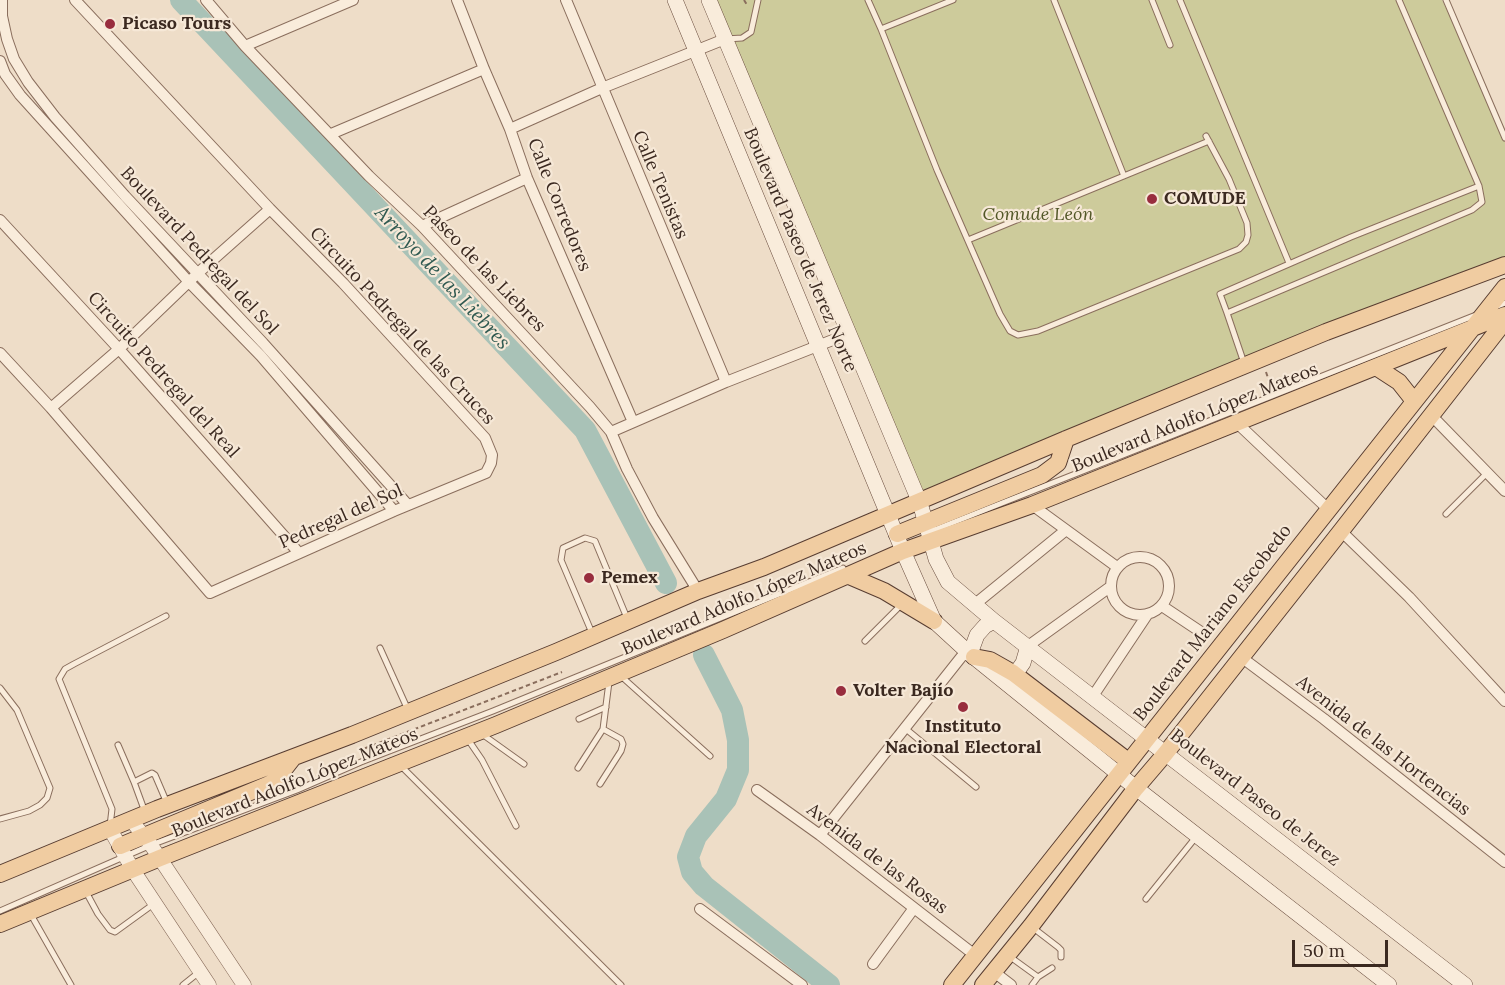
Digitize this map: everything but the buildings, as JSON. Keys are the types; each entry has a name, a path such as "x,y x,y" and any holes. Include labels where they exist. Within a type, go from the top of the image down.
{"main road":[{"name":"Boulevard Paseo de Jerez Norte","path":"675,0 889,515"},
{"name":"Boulevard Paseo de Jerez Norte","path":"709,0 920,502"},
{"name":"Boulevard Adolfo López Mateos","path":"0,874 167,805 409,712 593,637 698,591 764,567 1253,362 1401,303 1505,265"},
{"name":"Boulevard Mariano Escobedo","path":"952,985 1505,287"},
{"name":"Boulevard Adolfo López Mateos","path":"0,924 84,889 126,858 152,846 399,763 472,734 723,630 848,571 903,542 927,533 1032,505 1505,315"},
{"path":"983,985 1505,321"},
{"path":"1376,367 1399,382 1414,400"},
{"path":"927,533 1042,475 1058,463 1066,439"},
{"name":"Boulevard Paseo de Jerez","path":"920,502 936,559 948,582 994,621 1465,985"},
{"path":"889,515 903,542 934,621"},
{"path":"848,571 934,621 970,654 1123,768"},
{"path":"970,654 977,635 985,626 994,621"},
{"path":"1013,674 1023,663 1028,646"},
{"path":"970,654 990,660 1013,674 1123,768 1136,788 1389,985"},
{"path":"126,858 275,781 293,757"}],"street":[{"name":"Boulevard Pedregal del Sol","path":"2,0 2,16 7,39 14,59 28,82 70,134 408,505"},
{"name":"Circuito Pedregal de las Cruces","path":"75,0 270,209 343,283 485,438 492,456 486,472"},
{"name":"Paseo de las Liebres","path":"206,0 245,46 369,176 422,226 553,365 611,432 627,469 653,518 698,591"},
{"path":"245,46 353,0"},
{"name":"Calle Corredores","path":"457,0 510,129 527,178 633,422"},
{"name":"Calle Tenistas","path":"566,0 726,382"},
{"path":"510,129 602,88 725,39"},
{"name":"Boulevard Pedregal del Sol","path":"0,61 3,75 20,95 189,282 261,356 394,511"},
{"path":"331,134 484,69"},
{"path":"422,226 527,178"},
{"path":"0,353 51,408 120,349 198,273 270,209"},
{"name":"Circuito Pedregal del Real","path":"0,220 120,349 299,553"},
{"path":"611,432 726,382 848,334"},
{"name":"Pedregal del Sol","path":"51,408 210,592 486,472"},
{"path":"1430,414 1505,491"},
{"path":"1237,423 1328,509"},
{"path":"1032,505 1117,567"},
{"path":"974,605 1066,530"},
{"path":"1341,531 1409,597 1505,701"},
{"path":"1093,696 1147,615 1162,606 1169,592 1168,577 1159,564 1145,557 1130,558 1117,567 1112,576 1110,587 1113,600 1122,610 1133,615 1147,615"},
{"path":"1028,646 1110,587"},
{"path":"1162,606 1202,632"},
{"path":"820,835 970,654"},
{"name":"Avenida de las Hortencias","path":"1241,657 1324,719 1505,862"},
{"name":"Avenida de las Rosas","path":"757,790 820,835 976,956"},
{"path":"139,817 152,846 244,985"},
{"path":"110,829 126,858 209,985"},
{"path":"873,964 914,908"},
{"path":"700,909 802,985"},
{"path":"994,972 1011,985"}],"lane":[{"path":"725,39 742,38 751,32 758,0"},
{"path":"868,0 933,159 968,240 1004,322 1010,331 1018,336 1038,331 1229,254 1239,249 1246,242 1248,235 1247,223 1229,179 1207,138 1124,176 968,240"},
{"path":"881,29 953,0"},
{"path":"1054,0 1124,176"},
{"path":"1152,0 1170,45"},
{"path":"1180,0 1289,263"},
{"path":"1227,313 1477,208 1482,202 1479,186 1399,0"},
{"path":"1446,0 1505,138"},
{"path":"1253,362 1227,313 1220,294 1289,263 1479,186"},
{"path":"927,533 1505,303"},
{"path":"1446,514 1487,473"},
{"path":"593,637 561,560 562,548 585,538 595,541 629,622"},
{"path":"880,553 903,542"},
{"path":"152,846 848,571"},
{"path":"865,641 903,602"},
{"path":"110,829 112,809 59,680 65,669 166,616"},
{"path":"380,648 409,712"},
{"path":"578,768 603,729 614,675 710,756"},
{"path":"0,688 17,710 50,788 47,798 40,805 0,819"},
{"path":"579,719 606,707"},
{"path":"600,784 621,752 623,744 621,739 603,729"},
{"path":"906,729 976,787"},
{"path":"472,734 524,764"},
{"path":"472,734 482,760 516,826"},
{"path":"112,809 139,817 134,782 118,745"},
{"path":"399,763 621,985"},
{"path":"134,782 154,774 167,805"},
{"path":"1146,899 1197,836"},
{"path":"0,911 126,858"},
{"path":"84,889 98,914 110,930 115,932 155,903"},
{"path":"29,911 71,985"},
{"path":"1031,926 1061,950 1061,957"},
{"path":"1008,955 1038,976"},
{"path":"1032,985 1038,976 1052,968"},
{"path":"183,985 200,972"}],"path":[{"path":"1253,362 1274,396"},
{"path":"358,751 562,672"}],"green space":[{"name":"COMUDE","path":"716,0 1442,0 1505,131 1505,268 923,501"}],"waterway":[{"name":"Arroyo de las Liebres","path":"181,0 585,430 666,583"},
{"name":"Arroyo de las Liebres","path":"704,655 732,710 738,740 738,770 726,799 696,836 688,857 692,872 704,886 829,985"}],"place":[{"name":"Picaso Tours","path":"110,24"},
{"name":"COMUDE","path":"1152,199"},
{"name":"Pemex","path":"589,578"},
{"name":"Volter Bajío","path":"841,691"},
{"name":"Instituto Nacional Electoral","path":"963,707"}],"park label":[{"name":"Comude León","path":"1038,215"}]}
